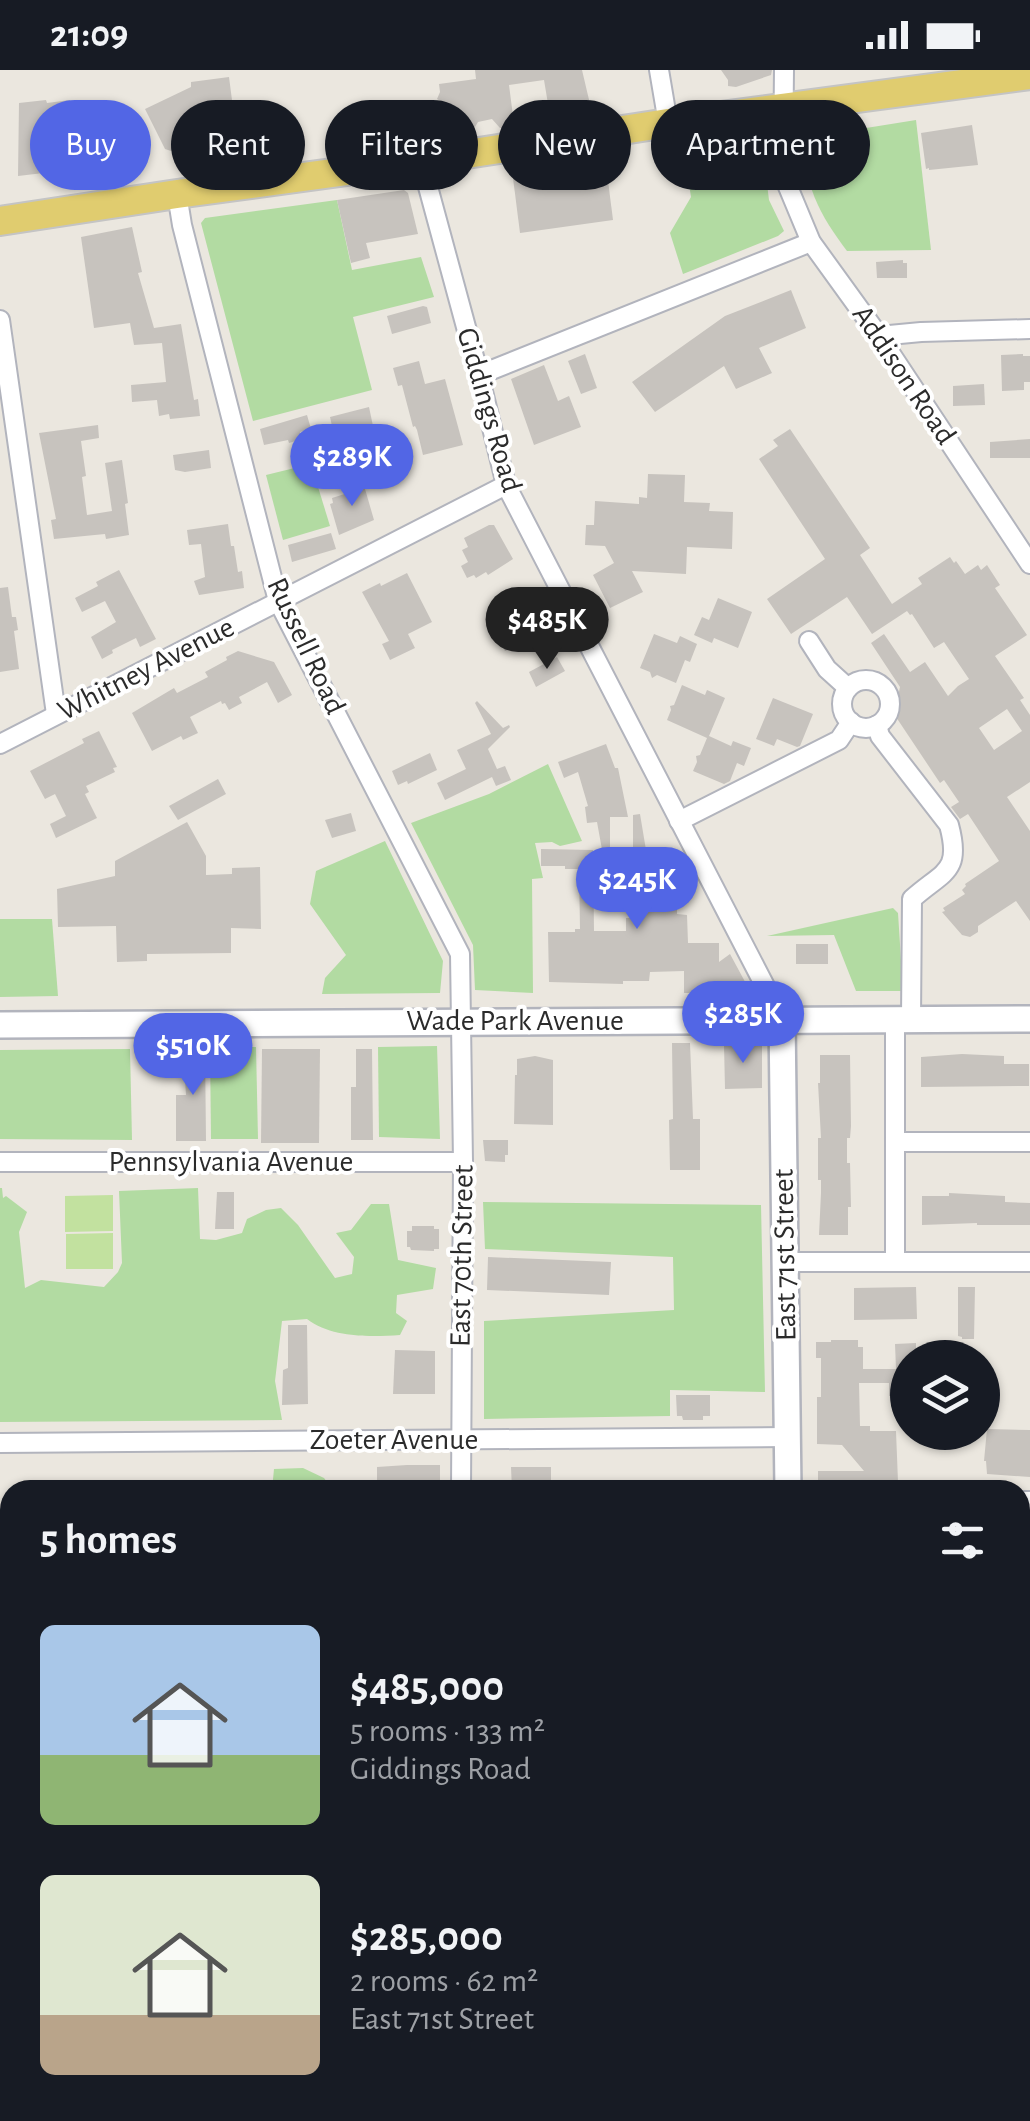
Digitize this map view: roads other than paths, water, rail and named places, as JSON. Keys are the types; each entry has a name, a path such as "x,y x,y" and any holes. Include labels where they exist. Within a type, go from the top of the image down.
{"main road":[{"path":"850,100 1030,75"},
{"path":"478,152 651,126"},
{"path":"0,221 325,174"}],"street":[{"path":"659,70 664,100"},
{"path":"784,70 785,100"},
{"name":"Giddings Road","path":"429,190 506,485 782,1019"},
{"name":"Addison Road","path":"789,190 811,242 879,336 1030,564"},
{"name":"Russell Road","path":"177,194 278,601 460,954 461,1022"},
{"path":"480,375 811,242"},
{"path":"0,320 56,714"},
{"path":"879,336 1030,330"},
{"name":"Whitney Avenue","path":"0,744 506,485"},
{"path":"808,641 827,669 848,688"},
{"path":"864,680 882,685 890,702 885,719 868,728 851,722 842,706 848,688 864,680"},
{"path":"679,821 839,740 851,722"},
{"path":"877,725 880,736 949,825 953,840 953,862 945,874 912,899 895,1142 896,1262"},
{"name":"East 71st Street","path":"782,1019 788,1480"},
{"name":"Wade Park Avenue","path":"0,1025 1030,1019"},
{"name":"East 70th Street","path":"461,1022 461,1480"},
{"path":"895,1142 1030,1142"},
{"name":"Pennsylvania Avenue","path":"0,1162 463,1162"},
{"path":"785,1262 1030,1262"},
{"name":"Zoeter Avenue","path":"0,1443 788,1437"}]}
